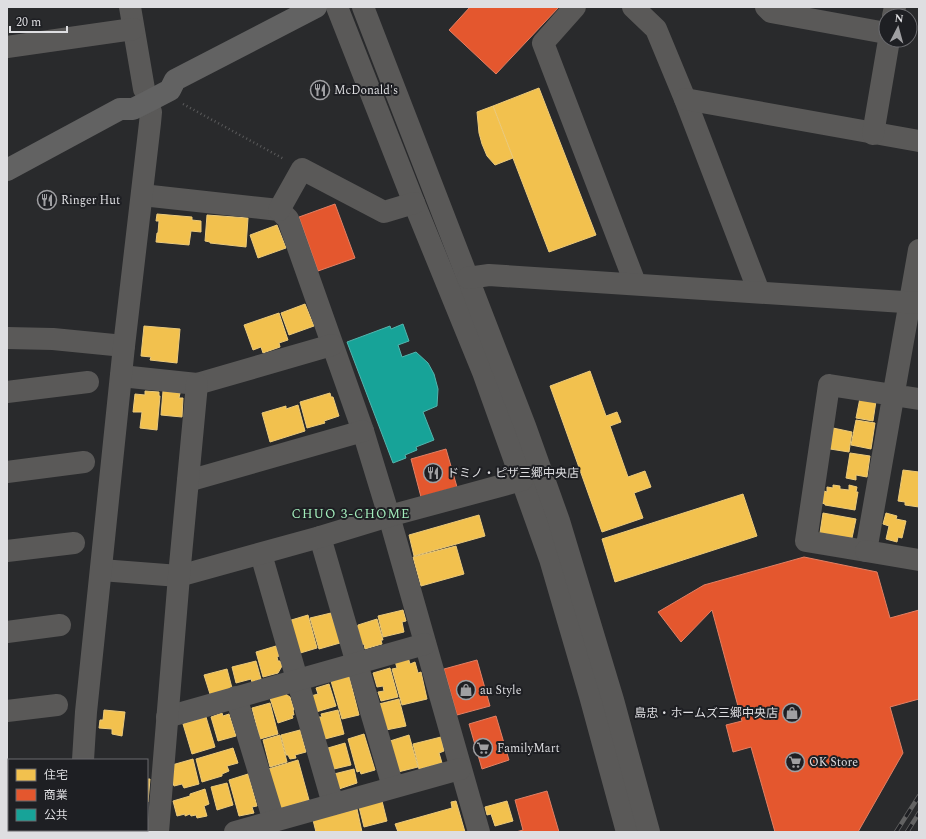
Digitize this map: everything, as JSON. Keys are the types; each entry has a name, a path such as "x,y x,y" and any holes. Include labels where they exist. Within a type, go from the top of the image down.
{"main road":[{"path":"7,170 120,109 128,97 146,95 164,78 175,80 316,7"}],"street":[{"path":"83,759 86,712 121,376 117,345 142,195 151,112 146,95 133,30 130,7"},
{"path":"337,7 414,203 483,372 522,480 552,566 590,696 627,832"},
{"path":"363,7 525,426 559,521 609,686 649,832"},
{"path":"575,7 543,43 635,283"},
{"path":"632,7 656,29 759,292"},
{"path":"766,7 771,12 878,32"},
{"path":"7,47 133,30"},
{"path":"873,134 888,48"},
{"path":"684,100 919,141"},
{"path":"279,210 302,170 384,212 414,203"},
{"path":"142,195 279,210 288,219 363,431 389,516 479,832"},
{"path":"866,551 893,395 914,302 919,250"},
{"path":"468,278 489,275 635,283 914,302"},
{"path":"7,338 54,339 117,345"},
{"path":"121,376 197,384 332,345"},
{"path":"7,392 88,382"},
{"path":"158,832 179,576 197,384"},
{"path":"919,399 829,385 806,541 919,560"},
{"path":"188,481 363,431"},
{"path":"7,472 84,462"},
{"path":"101,570 179,576 522,480"},
{"path":"320,537 393,787"},
{"path":"7,551 74,543"},
{"path":"261,554 333,804"},
{"path":"7,632 60,625"},
{"path":"167,716 425,644"},
{"path":"236,697 274,821"},
{"path":"7,711 57,705"},
{"path":"236,832 460,769"}],"path":[{"path":"181,103 302,170"}],"building: 住宅":[{"path":"539,88 596,235 549,252 493,106"},
{"path":"493,106 513,158 495,165 487,156 482,144 479,133 477,112"},
{"path":"157,214 192,217 192,220 201,221 201,232 191,231 189,245 156,242 159,221 156,221"},
{"path":"207,215 248,218 246,247 210,243 205,241"},
{"path":"277,225 286,248 258,258 250,235"},
{"path":"305,304 314,326 289,335 281,313"},
{"path":"279,313 288,340 279,343 280,347 263,353 261,347 253,350 244,325"},
{"path":"144,326 180,329 177,363 150,360 151,357 141,356"},
{"path":"590,371 606,416 617,412 621,422 610,426 628,477 645,471 651,487 634,493 643,518 602,532 550,386"},
{"path":"145,391 159,392 160,396 157,430 140,428 142,412 133,412 135,394 145,395"},
{"path":"163,391 180,393 179,398 183,398 182,417 161,415"},
{"path":"330,393 331,397 333,397 339,416 324,421 325,423 307,428 300,402"},
{"path":"860,398 876,401 873,421 856,418"},
{"path":"298,405 305,431 270,442 262,413 286,406 286,409"},
{"path":"856,420 875,423 871,449 851,445"},
{"path":"833,428 852,432 849,452 830,449"},
{"path":"850,453 870,456 867,477 856,475 856,480 846,478"},
{"path":"903,470 919,472 919,507 905,505 905,502 898,501"},
{"path":"833,485 840,486 840,489 849,490 849,485 857,487 856,492 858,492 855,510 825,505 822,503 824,491 827,492 827,487 833,488"},
{"path":"743,494 757,536 615,582 602,539"},
{"path":"823,513 856,519 852,538 820,533"},
{"path":"886,513 897,516 896,519 906,521 902,538 898,537 897,542 886,539 889,526 883,524"},
{"path":"479,515 485,536 414,556 409,535"},
{"path":"456,546 464,574 421,586 413,557"},
{"path":"403,610 406,621 402,622 404,632 383,637 378,616"},
{"path":"331,613 340,643 319,649 310,618"},
{"path":"308,615 317,648 297,654 288,621"},
{"path":"377,619 383,640 381,640 382,644 365,649 364,644 361,645 355,627"},
{"path":"276,646 279,656 277,657 278,661 280,661 282,666 278,673 263,677 256,652"},
{"path":"408,657 410,664 415,662 418,673 421,672 427,699 402,705 392,669 397,668 395,661"},
{"path":"256,661 261,679 252,682 251,679 236,683 232,667"},
{"path":"390,668 398,697 381,701 378,692 384,691 383,686 377,687 373,673"},
{"path":"227,669 232,688 210,694 204,675"},
{"path":"349,676 359,715 342,719 331,681"},
{"path":"329,684 336,706 316,712 311,696 318,694 316,688"},
{"path":"284,693 290,697 294,715 292,715 293,718 278,723 270,698"},
{"path":"399,699 406,726 386,730 379,704"},
{"path":"270,703 278,734 260,739 252,708"},
{"path":"104,710 125,712 122,736 112,734 112,729 99,728 100,720 103,720"},
{"path":"338,710 344,734 325,739 319,717 322,717 321,714"},
{"path":"222,713 223,716 229,714 236,736 218,741 211,717"},
{"path":"206,717 215,747 192,754 183,724"},
{"path":"300,730 306,752 295,755 296,758 290,759 288,755 286,755 281,735"},
{"path":"364,734 375,770 361,774 360,771 357,772 348,739"},
{"path":"280,735 287,762 270,767 263,740"},
{"path":"409,735 418,767 398,772 390,741"},
{"path":"441,737 444,751 439,753 442,763 419,769 413,744"},
{"path":"345,743 351,765 334,769 328,748"},
{"path":"233,748 238,763 227,766 229,771 222,774 222,776 202,782 196,759"},
{"path":"193,759 199,784 184,788 182,784 174,786 170,774 174,772 172,765"},
{"path":"298,760 309,800 282,808 278,806 268,769"},
{"path":"354,769 357,783 339,789 334,774"},
{"path":"248,774 257,806 252,807 254,813 239,816 229,780"},
{"path":"148,779 150,779 148,802"},
{"path":"227,783 233,805 217,810 211,787"},
{"path":"205,789 209,804 204,806 207,816 197,818 196,815 191,816 190,814 185,816 185,814 177,816 173,801 190,796 190,794"},
{"path":"382,801 387,821 364,827 359,807"},
{"path":"456,801 465,832 398,832 395,824 452,808 451,802"},
{"path":"507,801 513,821 495,826 491,814 487,815 485,807"},
{"path":"357,809 362,832 316,832 313,820"},
{"path":"93,831 122,831 122,832"}],"building: 商業":[{"path":"470,7 559,7 496,74 449,30"},
{"path":"335,204 355,258 318,271 299,217"},
{"path":"446,449 457,487 421,497 411,459"},
{"path":"804,557 877,572 890,618 919,610 919,699 890,707 903,753 858,832 775,832 751,747 733,752 726,725 742,721 712,610 681,642 658,612 704,585"},
{"path":"477,660 490,706 457,715 444,669"},
{"path":"496,716 509,760 482,769 469,724"},
{"path":"547,791 559,832 516,832 523,830 515,800"}],"building: 公共":[{"path":"403,324 409,341 398,345 402,357 416,352 428,363 434,374 438,389 437,406 423,412 434,440 416,447 417,450 405,455 406,458 393,463 347,342 390,326 391,329"}],"railway":[{"path":"896,832 919,796"},
{"path":"907,832 919,813"}],"place":[{"name":"McDonald's","path":"320,90"},
{"name":"Ringer Hut","path":"47,200"},
{"name":"ドミノ・ピザ三郷中央店","path":"433,473"},
{"name":"au Style","path":"466,690"},
{"name":"島忠・ホームズ三郷中央店","path":"792,713"},
{"name":"FamilyMart","path":"483,748"},
{"name":"OK Store","path":"795,762"}],"district":[{"name":"CHUO 3-CHOME","path":"351,514"}]}
